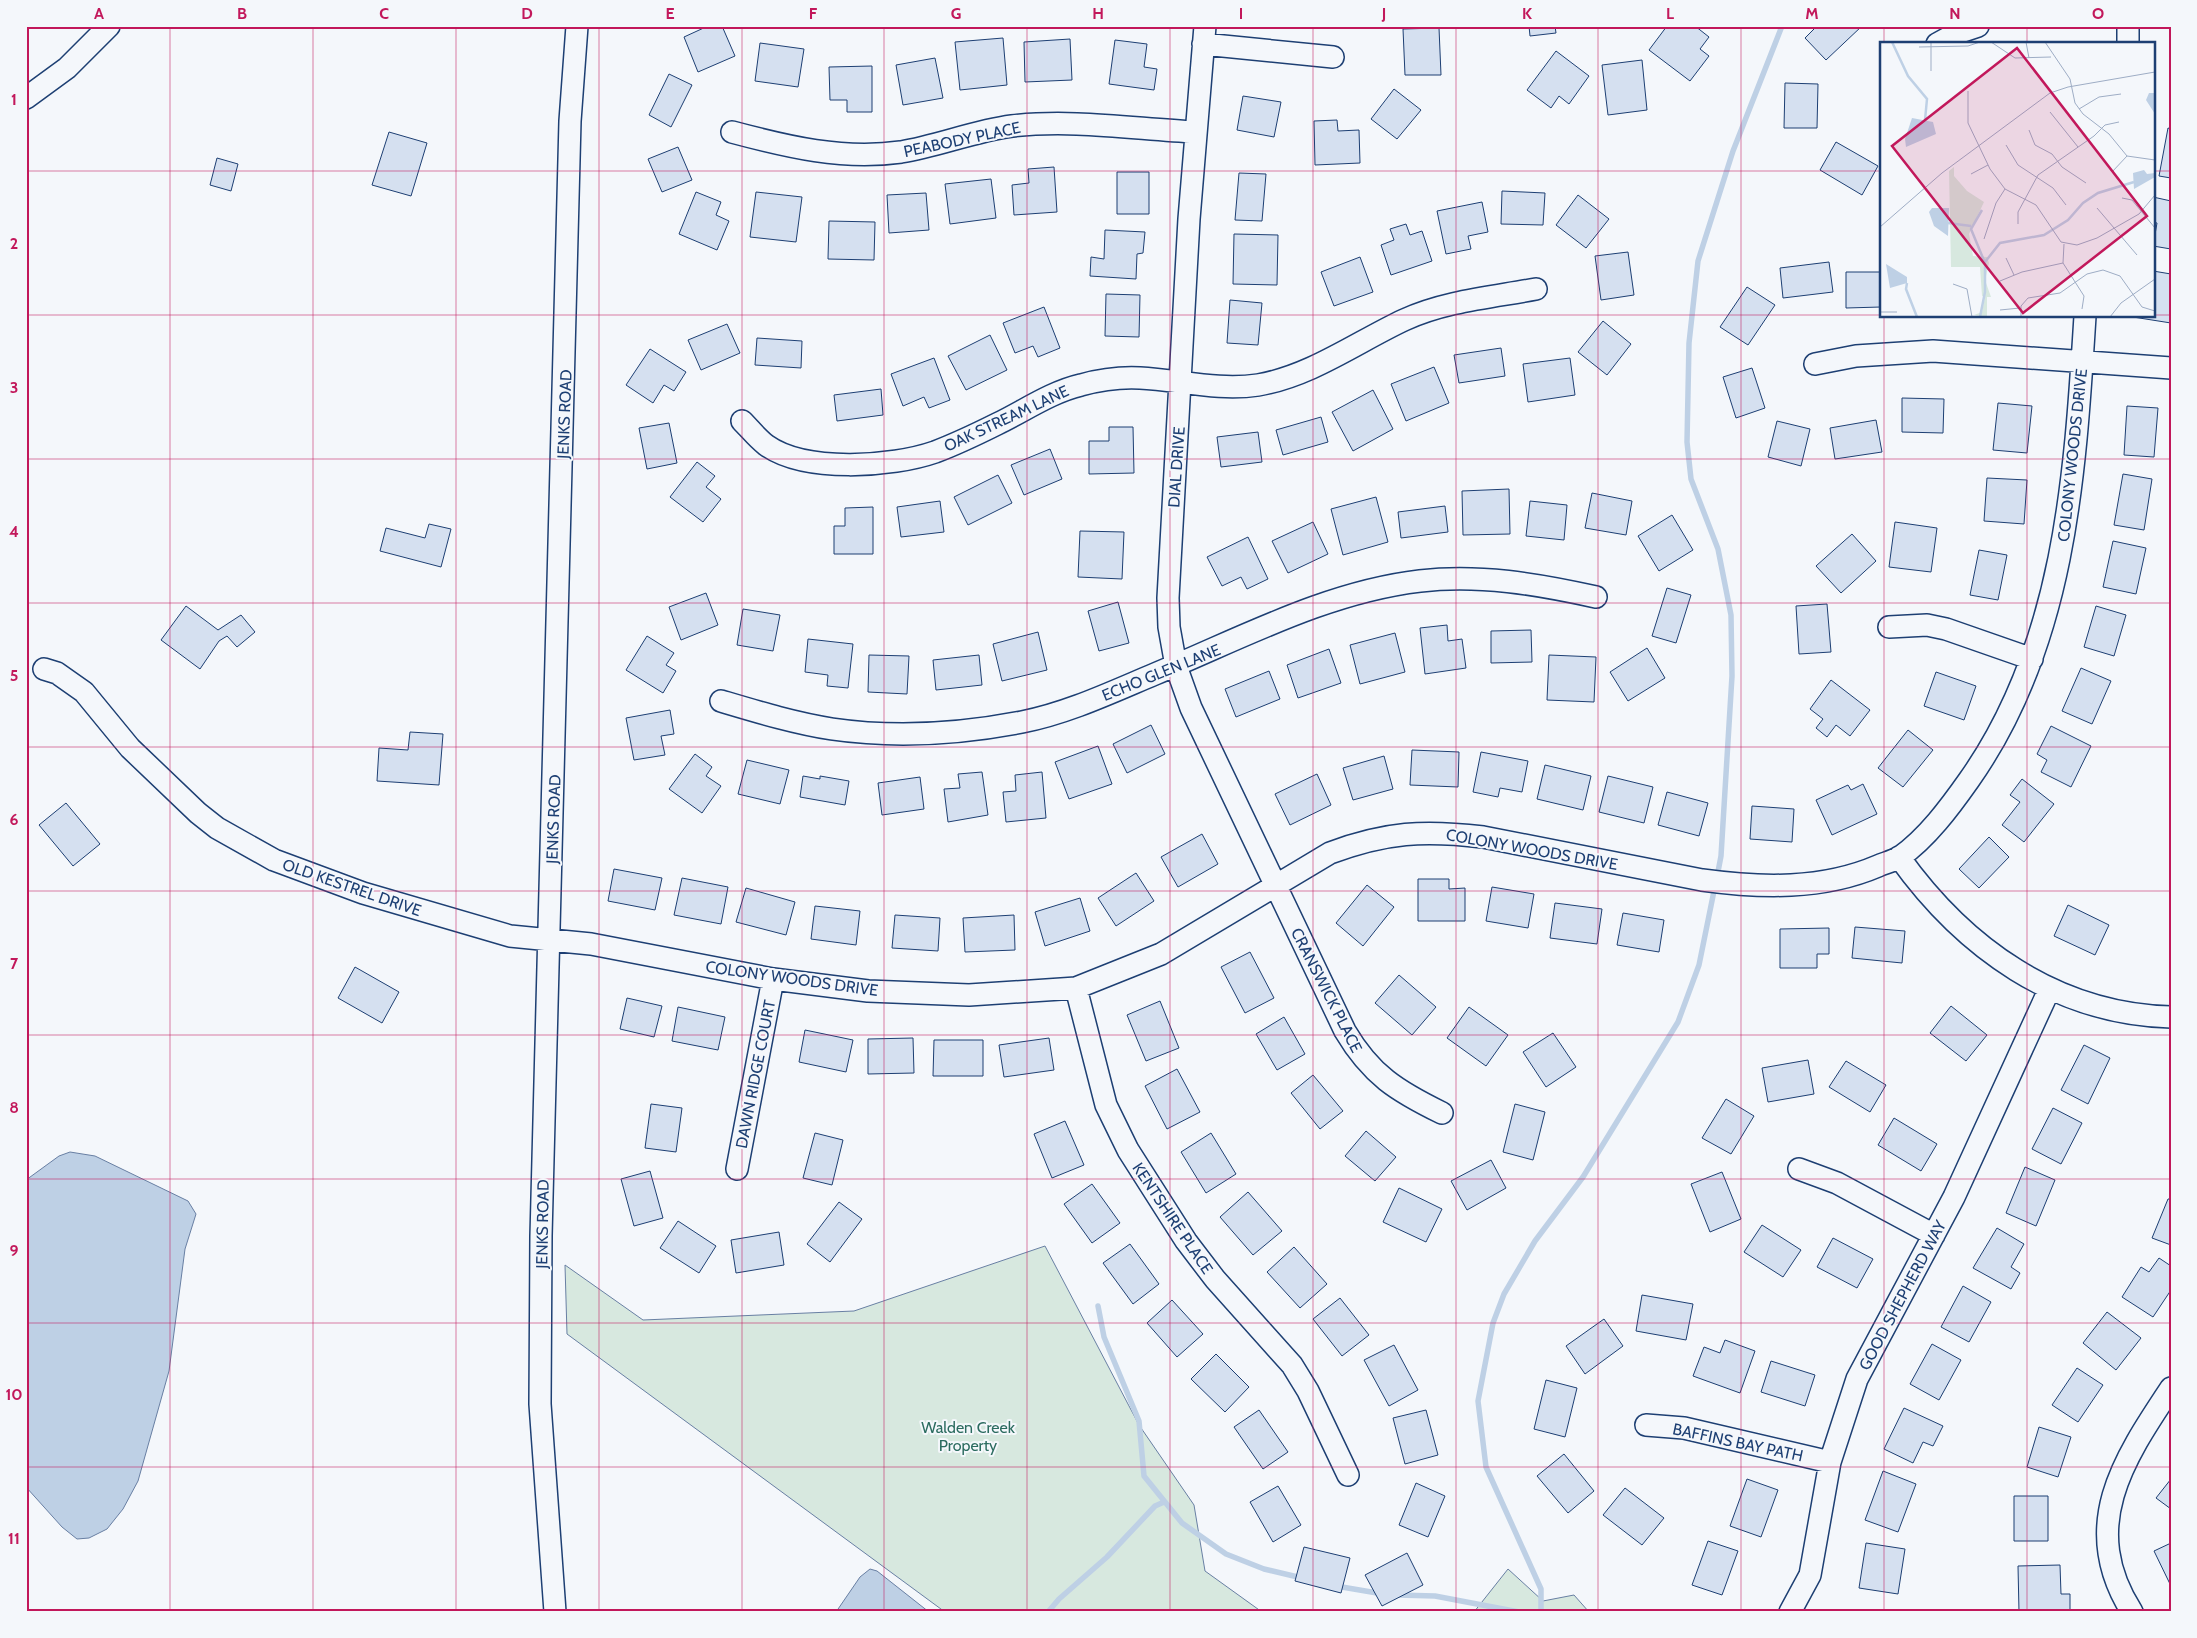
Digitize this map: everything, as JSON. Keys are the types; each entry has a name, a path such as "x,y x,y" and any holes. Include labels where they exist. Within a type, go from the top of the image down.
{"street":[{"path":"26,98 67,68 109,26"},
{"name":"JENKS ROAD","path":"555,1612 540,1404 541,1236 570,122 578,26"},
{"path":"1942,42 1978,26"},
{"path":"2128,26 2128,42"},
{"path":"1204,35 1333,57"},
{"name":"DIAL DRIVE","path":"1204,35 1194,132 1168,598 1169,627 1176,666 1191,708 1276,887"},
{"name":"PEABODY PLACE","path":"732,132 800,149 854,155 901,152 977,133 1040,124 1194,132"},
{"name":"OAK STREAM LANE","path":"742,421 767,445 787,456 842,464 870,464 934,452 996,424 1063,390 1081,385 1138,378 1238,386 1258,385 1283,378 1353,348 1404,320 1427,311 1536,289"},
{"name":"COLONY WOODS DRIVE","path":"550,942 591,944 773,979 868,991 969,995 1076,988 1161,954 1330,854 1356,843 1400,834 1453,834 1483,837 1702,880 1736,884 1792,885 1836,879 1863,872 1899,857 1943,814 1983,761 2012,708 2032,659 2049,606 2062,551 2074,474 2085,318"},
{"path":"1815,364 1856,356 1908,351 1968,353 2082,363 2171,368"},
{"name":"ECHO GLEN LANE","path":"721,701 803,724 839,730 892,734 960,731 1024,722 1086,703 1301,612 1369,590 1397,584 1422,580 1485,579 1561,589 1596,596"},
{"path":"1889,627 1927,625 1946,629 2032,659"},
{"name":"OLD KESTREL DRIVE","path":"44,669 57,673 84,692 130,748 198,813 216,828 258,852 300,871 363,893 510,936 550,942"},
{"path":"1899,857 1923,890 1968,933 2002,960 2049,990 2104,1008 2171,1017"},
{"name":"CRANSWICK PLACE","path":"1276,887 1355,1048 1381,1078 1393,1087 1442,1113"},
{"name":"DAWN RIDGE COURT","path":"737,1169 773,979"},
{"name":"KENTSHIRE PLACE","path":"1076,988 1106,1105 1128,1150 1186,1241 1203,1264 1292,1365 1308,1391 1348,1476"},
{"name":"GOOD SHEPHERD WAY","path":"1790,1612 1810,1575 1830,1462 1857,1379 1954,1197 2049,990"},
{"path":"1799,1169 1837,1183 1934,1235"},
{"path":"2132,1612 2120,1589 2112,1564 2108,1523 2111,1500 2118,1475 2135,1442 2171,1388"},
{"name":"BAFFINS BAY PATH","path":"1646,1425 1684,1428 1830,1462"}],"green space":[{"name":"Walden Creek Property","path":"1045,1246 1139,1425 1194,1505 1205,1571 1262,1612 945,1612 567,1334 565,1265 643,1320 854,1311"},
{"path":"1508,1569 1543,1601 1574,1595 1589,1612 1474,1612"}],"water":[{"path":"70,1152 95,1156 188,1201 196,1214 185,1249 169,1371 138,1481 123,1509 107,1529 89,1538 77,1539 62,1527 26,1487 26,1180 59,1156"},
{"path":"870,1569 877,1571 929,1612 836,1612 860,1577"}],"building":[{"path":"708,26 722,26 735,56 698,72 684,37"},
{"path":"1529,26 1555,26 1556,33 1530,36"},
{"path":"1667,26 1695,26 1709,37 1700,49 1709,56 1690,81 1649,50"},
{"path":"1817,26 1862,26 1826,60 1805,38"},
{"path":"1439,28 1441,75 1405,75 1403,29"},
{"path":"1003,38 1007,85 960,90 955,42"},
{"path":"1070,39 1072,80 1025,82 1024,42"},
{"path":"1115,40 1147,44 1144,67 1157,69 1154,90 1109,84"},
{"path":"760,43 804,49 798,87 755,81"},
{"path":"1556,51 1589,76 1569,104 1559,96 1551,108 1527,90"},
{"path":"935,58 943,98 903,105 896,65"},
{"path":"1642,60 1647,110 1608,115 1602,65"},
{"path":"872,66 872,112 847,112 847,100 830,100 829,67"},
{"path":"669,74 692,85 671,127 649,115"},
{"path":"1785,83 1818,84 1817,128 1784,128"},
{"path":"1394,89 1421,110 1397,139 1371,119"},
{"path":"1243,96 1281,102 1274,137 1237,130"},
{"path":"1337,120 1338,131 1359,130 1360,163 1315,165 1314,121"},
{"path":"2168,128 2171,129 2171,178 2159,176"},
{"path":"389,132 427,143 411,196 372,185"},
{"path":"1836,142 1878,166 1862,195 1820,170"},
{"path":"678,147 692,180 662,192 648,159"},
{"path":"217,158 238,164 231,191 210,185"},
{"path":"1054,167 1057,212 1014,215 1012,185 1029,183 1028,169"},
{"path":"1117,172 1149,172 1149,214 1117,214"},
{"path":"1239,173 1266,174 1262,221 1235,220"},
{"path":"991,179 996,218 950,224 945,184"},
{"path":"1502,191 1545,193 1543,225 1501,224"},
{"path":"696,192 721,202 716,215 729,221 717,250 679,234"},
{"path":"756,192 802,197 796,242 750,237"},
{"path":"926,193 929,230 889,233 887,195"},
{"path":"1578,195 1609,219 1586,248 1556,225"},
{"path":"2154,197 2171,201 2171,249 2154,246 2157,223 2154,222"},
{"path":"1482,202 1488,232 1468,236 1471,249 1446,254 1437,211"},
{"path":"829,221 875,222 874,260 828,259"},
{"path":"1406,224 1410,235 1422,231 1432,261 1391,275 1381,245 1394,240 1390,229"},
{"path":"1105,230 1145,232 1143,253 1137,254 1136,279 1090,276 1091,257 1104,259"},
{"path":"1234,234 1278,235 1277,285 1233,284"},
{"path":"1628,252 1634,295 1601,300 1595,256"},
{"path":"1360,257 1373,292 1334,306 1321,272"},
{"path":"1829,262 1833,292 1783,298 1780,268"},
{"path":"2154,271 2171,274 2171,323 2139,318 2154,318"},
{"path":"1846,272 1880,272 1880,307 1846,308"},
{"path":"1747,287 1775,305 1748,345 1720,327"},
{"path":"1106,294 1140,295 1139,337 1105,336"},
{"path":"1230,300 1262,303 1258,345 1227,343"},
{"path":"1044,307 1060,348 1038,357 1033,346 1015,353 1003,323"},
{"path":"1603,321 1631,344 1607,375 1578,352"},
{"path":"727,324 740,353 701,370 688,340"},
{"path":"990,335 1007,370 966,390 948,356"},
{"path":"757,338 802,341 801,368 755,365"},
{"path":"1501,348 1505,376 1459,383 1454,355"},
{"path":"650,349 686,372 674,391 664,385 653,403 626,385"},
{"path":"934,358 950,400 929,408 924,397 903,406 891,374"},
{"path":"1570,358 1575,395 1528,402 1523,364"},
{"path":"1434,367 1449,403 1406,421 1391,384"},
{"path":"1752,368 1765,408 1736,418 1723,377"},
{"path":"881,389 883,415 837,421 834,395"},
{"path":"1373,390 1393,429 1353,451 1332,412"},
{"path":"1902,398 1944,399 1943,433 1902,432"},
{"path":"1998,403 2032,406 2027,453 1993,450"},
{"path":"2127,406 2158,408 2154,457 2124,455"},
{"path":"1321,417 1328,442 1283,455 1276,430"},
{"path":"1876,420 1882,452 1835,459 1830,428"},
{"path":"1777,421 1810,429 1801,466 1768,457"},
{"path":"669,423 677,463 647,469 639,428"},
{"path":"1109,427 1133,427 1134,473 1089,474 1089,441 1109,441"},
{"path":"1258,432 1262,462 1221,467 1217,437"},
{"path":"1050,449 1062,479 1024,495 1011,465"},
{"path":"697,462 715,476 706,487 721,499 703,522 670,497"},
{"path":"2123,474 2152,479 2144,530 2114,525"},
{"path":"998,475 1012,503 968,525 954,497"},
{"path":"1987,478 2027,480 2024,524 1984,521"},
{"path":"1509,489 1510,534 1463,535 1462,491"},
{"path":"1592,493 1632,501 1626,535 1585,528"},
{"path":"1376,497 1388,542 1343,555 1331,509"},
{"path":"940,501 944,532 901,537 897,507"},
{"path":"1530,501 1567,505 1564,540 1526,536"},
{"path":"1445,506 1448,532 1401,538 1398,512"},
{"path":"873,507 873,554 834,554 834,526 845,526 845,508"},
{"path":"1672,515 1693,550 1659,571 1638,536"},
{"path":"1313,522 1328,554 1288,573 1272,541"},
{"path":"1895,522 1937,528 1931,572 1889,567"},
{"path":"429,524 451,529 441,567 380,551 386,528 425,538"},
{"path":"1080,531 1124,532 1122,579 1078,577"},
{"path":"1852,534 1876,561 1841,593 1816,566"},
{"path":"1248,537 1268,579 1247,589 1241,577 1222,586 1207,557"},
{"path":"2113,541 2146,548 2136,594 2103,587"},
{"path":"1979,550 2007,555 1998,600 1970,595"},
{"path":"1667,588 1691,595 1676,643 1652,636"},
{"path":"706,593 718,625 681,640 669,607"},
{"path":"1118,602 1129,643 1099,651 1088,611"},
{"path":"1827,604 1831,652 1799,654 1796,606"},
{"path":"186,606 218,630 241,615 255,632 237,647 227,636 219,641 200,669 161,640"},
{"path":"2096,606 2126,615 2114,656 2084,647"},
{"path":"743,609 780,615 773,651 737,645"},
{"path":"1447,625 1448,641 1462,639 1466,668 1425,674 1420,628"},
{"path":"1531,630 1532,662 1491,663 1491,631"},
{"path":"1038,632 1047,670 1002,681 993,644"},
{"path":"1395,633 1405,672 1360,684 1350,645"},
{"path":"647,636 674,653 666,665 676,671 663,693 626,670"},
{"path":"808,639 853,644 848,688 827,686 828,675 805,672"},
{"path":"1647,648 1665,678 1628,701 1610,672"},
{"path":"1329,649 1341,683 1298,698 1287,665"},
{"path":"869,655 909,656 907,694 868,692"},
{"path":"979,655 982,685 936,690 933,660"},
{"path":"1549,655 1596,657 1594,702 1547,700"},
{"path":"2081,668 2111,681 2092,724 2062,711"},
{"path":"1269,671 1280,699 1236,717 1225,689"},
{"path":"1936,672 1976,686 1964,720 1924,706"},
{"path":"1831,680 1870,710 1850,736 1836,725 1827,737 1816,728 1823,719 1810,709"},
{"path":"670,710 674,734 661,736 665,755 634,760 626,718"},
{"path":"1151,725 1165,754 1127,773 1113,744"},
{"path":"2051,726 2091,746 2071,787 2041,772 2047,760 2037,754"},
{"path":"1908,730 1933,750 1903,787 1878,768"},
{"path":"410,732 443,734 439,785 377,781 379,748 408,750"},
{"path":"1098,746 1112,784 1069,799 1055,762"},
{"path":"1412,750 1459,752 1458,787 1410,785"},
{"path":"1481,752 1528,761 1522,792 1500,788 1498,797 1473,792"},
{"path":"695,754 712,767 706,776 721,786 702,813 669,789"},
{"path":"1384,756 1393,789 1353,800 1343,768"},
{"path":"747,760 789,770 780,804 738,794"},
{"path":"1545,765 1591,776 1583,810 1537,799"},
{"path":"982,772 988,815 948,822 944,789 960,788 958,774"},
{"path":"1042,772 1046,818 1006,822 1003,792 1016,791 1015,775"},
{"path":"1317,774 1331,805 1290,825 1275,794"},
{"path":"803,776 820,779 820,776 849,781 845,805 800,797"},
{"path":"1608,776 1653,787 1644,823 1599,812"},
{"path":"920,777 924,809 882,815 878,783"},
{"path":"2022,779 2054,804 2024,842 2002,825 2020,802 2010,795"},
{"path":"1863,784 1877,814 1832,835 1816,800 1848,785 1851,790"},
{"path":"1667,792 1708,803 1699,836 1658,825"},
{"path":"66,803 100,844 73,866 39,825"},
{"path":"1752,806 1794,809 1792,842 1750,839"},
{"path":"1202,834 1218,864 1178,887 1161,857"},
{"path":"1989,837 2009,857 1979,888 1959,869"},
{"path":"614,869 662,878 655,910 608,901"},
{"path":"1136,873 1154,901 1116,926 1098,898"},
{"path":"682,878 728,887 721,924 674,915"},
{"path":"1418,879 1449,879 1449,889 1465,888 1465,921 1418,921"},
{"path":"1367,885 1394,907 1363,946 1336,923"},
{"path":"1492,887 1534,894 1528,928 1486,921"},
{"path":"746,888 795,902 786,935 736,922"},
{"path":"1080,898 1090,931 1045,946 1035,912"},
{"path":"1555,903 1602,909 1597,944 1550,938"},
{"path":"2068,905 2109,925 2095,955 2054,936"},
{"path":"815,906 860,911 856,945 811,939"},
{"path":"1623,913 1664,920 1659,952 1617,945"},
{"path":"895,915 940,918 938,951 892,948"},
{"path":"1014,915 1015,950 965,952 963,918"},
{"path":"1855,927 1905,931 1902,963 1852,958"},
{"path":"1829,928 1829,954 1817,954 1817,968 1780,968 1780,929"},
{"path":"1250,952 1274,998 1245,1013 1221,967"},
{"path":"355,967 399,992 382,1023 338,998"},
{"path":"1399,975 1436,1007 1412,1035 1375,1003"},
{"path":"627,998 662,1006 654,1037 620,1029"},
{"path":"1160,1001 1179,1048 1146,1061 1127,1015"},
{"path":"1951,1006 1987,1035 1966,1061 1930,1033"},
{"path":"678,1007 725,1017 718,1050 672,1041"},
{"path":"1469,1007 1508,1035 1486,1066 1447,1038"},
{"path":"1284,1017 1305,1054 1277,1070 1256,1034"},
{"path":"805,1030 853,1040 846,1072 799,1062"},
{"path":"1553,1033 1576,1067 1546,1087 1523,1052"},
{"path":"913,1038 914,1073 868,1074 868,1039"},
{"path":"1049,1038 1054,1070 1004,1077 999,1045"},
{"path":"934,1040 983,1040 983,1076 933,1076"},
{"path":"2084,1045 2110,1058 2088,1104 2061,1090"},
{"path":"1808,1060 1814,1094 1768,1102 1762,1068"},
{"path":"1846,1061 1886,1085 1870,1112 1829,1087"},
{"path":"1177,1069 1200,1112 1167,1129 1145,1086"},
{"path":"1313,1075 1343,1111 1320,1129 1291,1093"},
{"path":"1726,1099 1754,1116 1731,1154 1702,1138"},
{"path":"651,1104 682,1108 676,1152 645,1148"},
{"path":"1515,1104 1545,1112 1533,1160 1503,1152"},
{"path":"2053,1108 2082,1123 2061,1164 2032,1149"},
{"path":"1894,1118 1937,1144 1921,1171 1878,1145"},
{"path":"1065,1121 1084,1165 1052,1178 1034,1134"},
{"path":"1366,1131 1396,1157 1375,1181 1345,1156"},
{"path":"815,1133 843,1140 832,1185 803,1178"},
{"path":"1211,1133 1236,1174 1206,1193 1181,1152"},
{"path":"1491,1160 1506,1188 1467,1210 1451,1181"},
{"path":"2025,1167 2055,1180 2036,1226 2006,1213"},
{"path":"650,1171 663,1218 634,1226 621,1179"},
{"path":"1722,1172 1741,1219 1710,1232 1691,1184"},
{"path":"1092,1184 1120,1223 1092,1243 1064,1204"},
{"path":"1399,1188 1442,1209 1426,1242 1383,1222"},
{"path":"1248,1192 1282,1231 1253,1255 1220,1217"},
{"path":"2168,1199 2171,1199 2171,1245 2152,1238"},
{"path":"839,1202 862,1219 830,1262 807,1244"},
{"path":"678,1221 716,1246 699,1273 660,1248"},
{"path":"1762,1225 1801,1250 1783,1277 1744,1252"},
{"path":"1997,1228 2024,1244 2011,1267 2020,1273 2011,1289 1973,1268"},
{"path":"779,1232 784,1265 736,1273 731,1240"},
{"path":"1833,1238 1873,1259 1857,1288 1817,1267"},
{"path":"1130,1244 1159,1284 1133,1304 1103,1263"},
{"path":"1294,1247 1327,1284 1300,1308 1267,1272"},
{"path":"2159,1258 2171,1266 2171,1290 2153,1317 2122,1297 2141,1267 2149,1272"},
{"path":"1963,1286 1991,1302 1969,1342 1941,1327"},
{"path":"1642,1295 1693,1304 1686,1340 1636,1331"},
{"path":"1340,1298 1369,1335 1342,1356 1313,1319"},
{"path":"1172,1300 1203,1334 1177,1357 1147,1323"},
{"path":"2107,1312 2141,1338 2116,1370 2083,1343"},
{"path":"1604,1319 1623,1346 1585,1374 1566,1346"},
{"path":"1725,1340 1755,1351 1740,1393 1693,1376 1704,1347 1720,1353"},
{"path":"1932,1344 1961,1360 1939,1400 1910,1384"},
{"path":"1394,1345 1418,1390 1389,1406 1364,1360"},
{"path":"1216,1354 1249,1387 1225,1412 1191,1379"},
{"path":"1771,1361 1815,1375 1805,1406 1761,1392"},
{"path":"2077,1368 2103,1385 2078,1422 2052,1405"},
{"path":"1546,1380 1577,1388 1565,1437 1534,1429"},
{"path":"1904,1408 1943,1426 1933,1446 1923,1442 1913,1463 1884,1449"},
{"path":"1259,1410 1288,1452 1263,1469 1234,1427"},
{"path":"1426,1410 1438,1455 1405,1464 1393,1418"},
{"path":"2039,1427 2071,1437 2058,1477 2027,1467"},
{"path":"1564,1454 1594,1491 1568,1513 1537,1476"},
{"path":"1883,1471 1916,1484 1898,1532 1865,1520"},
{"path":"1747,1479 1778,1490 1761,1537 1730,1526"},
{"path":"2171,1479 2171,1509 2156,1498"},
{"path":"1416,1483 1445,1496 1428,1537 1399,1525"},
{"path":"1278,1486 1301,1525 1273,1542 1250,1502"},
{"path":"1625,1488 1664,1518 1642,1545 1603,1515"},
{"path":"2014,1496 2048,1496 2048,1541 2014,1541"},
{"path":"1708,1541 1738,1551 1722,1595 1692,1585"},
{"path":"1866,1543 1905,1549 1898,1594 1859,1588"},
{"path":"2171,1543 2171,1584 2170,1584 2154,1551"},
{"path":"1304,1547 1350,1558 1341,1593 1295,1581"},
{"path":"1407,1553 1423,1585 1382,1606 1365,1575"},
{"path":"2060,1565 2061,1594 2070,1594 2070,1612 2019,1612 2018,1566"}],"waterway":[{"path":"1717,877 1721,856 1732,676 1731,615 1718,549 1691,479 1687,442 1689,343 1698,261 1733,151 1782,26"},
{"path":"1541,1612 1541,1589 1486,1467 1478,1401 1493,1323 1504,1294 1535,1241 1583,1177 1678,1022 1699,965 1715,886"},
{"path":"1098,1306 1104,1337 1139,1421 1144,1476 1182,1523 1226,1554 1264,1569 1302,1578"},
{"path":"1048,1612 1059,1599 1107,1557 1155,1506 1164,1502"},
{"path":"1336,1586 1383,1594"},
{"path":"1397,1595 1435,1596 1519,1612"}]}
